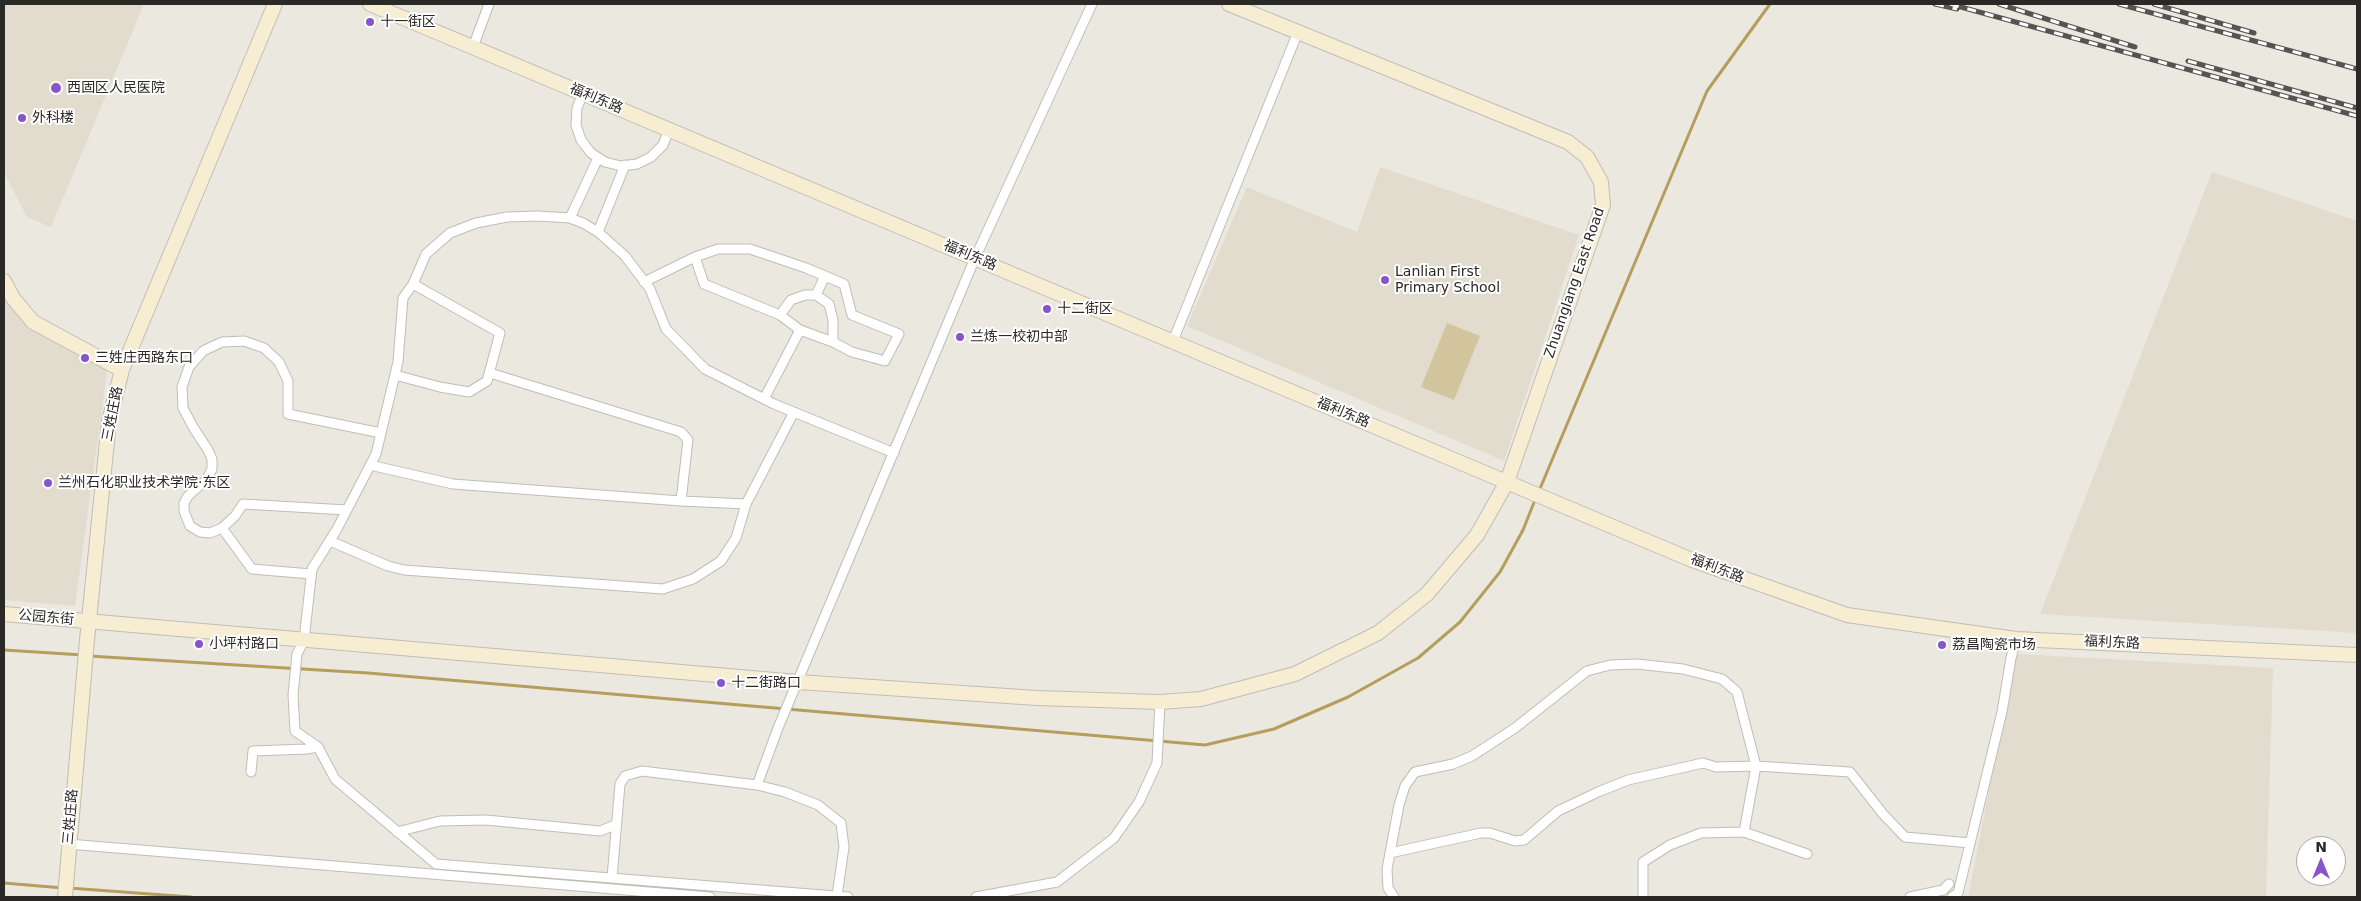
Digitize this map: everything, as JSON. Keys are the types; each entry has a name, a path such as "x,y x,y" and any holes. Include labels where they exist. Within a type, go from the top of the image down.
{"street":[{"name":"三姓庄路","path":"65,897 86,640 109,421 122,370 275,4"},
{"name":"福利东路","path":"370,4 1692,560 1847,615 2016,639 2357,655"},
{"path":"473,47 490,4"},
{"path":"757,785 778,728 975,258 1092,4"},
{"name":"Zhuanglang East Road","path":"796,687 1160,702 1201,699 1295,674 1378,633 1427,594 1471,542 1512,483 1603,205 1601,182 1587,156 1568,142 1229,4"},
{"path":"1173,341 1298,32"},
{"path":"583,93 577,108 576,125 581,140 591,154 605,162 625,165 637,164 652,156 663,145 669,130"},
{"path":"570,218 598,158"},
{"path":"598,232 625,165"},
{"path":"848,897 436,864 335,779 318,746 296,731 293,695 294,679 297,654 304,640 312,569 330,541 376,454 398,362 403,298 413,284 426,254 450,234 476,224 507,217 570,218 598,232 624,256 650,289 666,329 705,369 764,399 894,453"},
{"path":"644,282 695,257 718,249 750,249 844,284 852,315 898,334 884,361 852,352 833,342 800,330 780,315 704,284 695,257"},
{"path":"816,295 825,276"},
{"path":"4,281 13,298 33,322 122,370"},
{"path":"395,375 440,387 469,392 487,381 500,333 413,284"},
{"path":"780,315 791,300 805,295 816,295 829,304 833,320 833,342"},
{"path":"764,399 800,330"},
{"path":"347,510 242,504 235,516 222,528 210,533 200,532 190,526 184,511 184,503 188,496 207,479 212,469 212,459 192,427 183,408 182,387 189,367 203,351 222,342 244,341 264,348 279,362 288,381 288,414 381,433"},
{"path":"490,372 681,432 688,440 681,501"},
{"path":"330,541 388,566 404,570 663,589 693,579 721,561 736,538 746,504 794,412"},
{"path":"370,465 453,484 746,504"},
{"path":"222,528 252,569 311,574"},
{"name":"公园东街","path":"4,614 304,640 796,687"},
{"path":"1952,897 1958,892 2002,712 2016,639"},
{"path":"1394,897 1386,879 1390,853 1403,792 1415,772 1454,764 1472,756 1515,728 1587,671 1610,666 1637,664 1683,669 1722,679 1737,692 1756,766 1744,832"},
{"path":"976,897 1057,882 1114,838 1139,802 1157,763 1160,702"},
{"path":"251,772 253,751 307,749 318,746"},
{"path":"1390,853 1480,832 1490,832 1515,840 1524,840 1558,811 1628,780 1696,764 1728,768 1756,766 1850,772 1883,814 1905,837 1970,843"},
{"path":"612,878 615,825 620,784 624,776 642,771 757,785 785,792 818,805 841,823 844,847 837,896"},
{"path":"397,832 440,821 486,820 600,831 615,825"},
{"path":"1643,897 1643,862 1670,845 1702,833 1744,832 1807,854"},
{"path":"68,849 710,897"},
{"path":"1910,897 1943,890 1949,884"}],"shaded area":[{"name":"西固区人民医院","path":"4,4 144,4 51,227 27,217 4,172"},
{"name":"Lanlian First Primary School","path":"1380,167 1579,235 1504,461 1187,326 1247,187 1357,232"},
{"path":"2212,172 2357,221 2357,633 2040,614"},
{"name":"兰州石化职业技术学院·东区","path":"4,297 22,319 108,365 75,606 4,600"},
{"path":"1447,323 1480,336 1454,400 1421,387"},
{"path":"2016,654 2273,668 2266,897 1968,897"}],"waterway":[{"path":"1539,491 1707,91 1770,4"},
{"path":"89,656 368,673 1205,745 1274,729 1348,697 1418,658 1460,622 1500,572 1523,530 1535,500"},
{"path":"4,650 83,655"},
{"path":"4,883 63,888"},
{"path":"69,888 191,897"}],"railway":[{"path":"1935,4 1957,9"},
{"path":"1950,4 2357,116"},
{"path":"1999,4 2135,47"},
{"path":"2119,4 2357,69"},
{"path":"2154,4 2254,33"},
{"path":"2188,61 2357,108"}],"place":[{"name":"十一街区","path":"370,22"},
{"name":"西固区人民医院","path":"56,88"},
{"name":"外科楼","path":"22,118"},
{"name":"Lanlian First Primary School","path":"1385,280"},
{"name":"十二街区","path":"1047,309"},
{"name":"兰炼一校初中部","path":"960,337"},
{"name":"三姓庄西路东口","path":"85,358"},
{"name":"兰州石化职业技术学院·东区","path":"48,483"},
{"name":"小坪村路口","path":"199,644"},
{"name":"荔昌陶瓷市场","path":"1942,645"},
{"name":"十二街路口","path":"721,683"}]}
